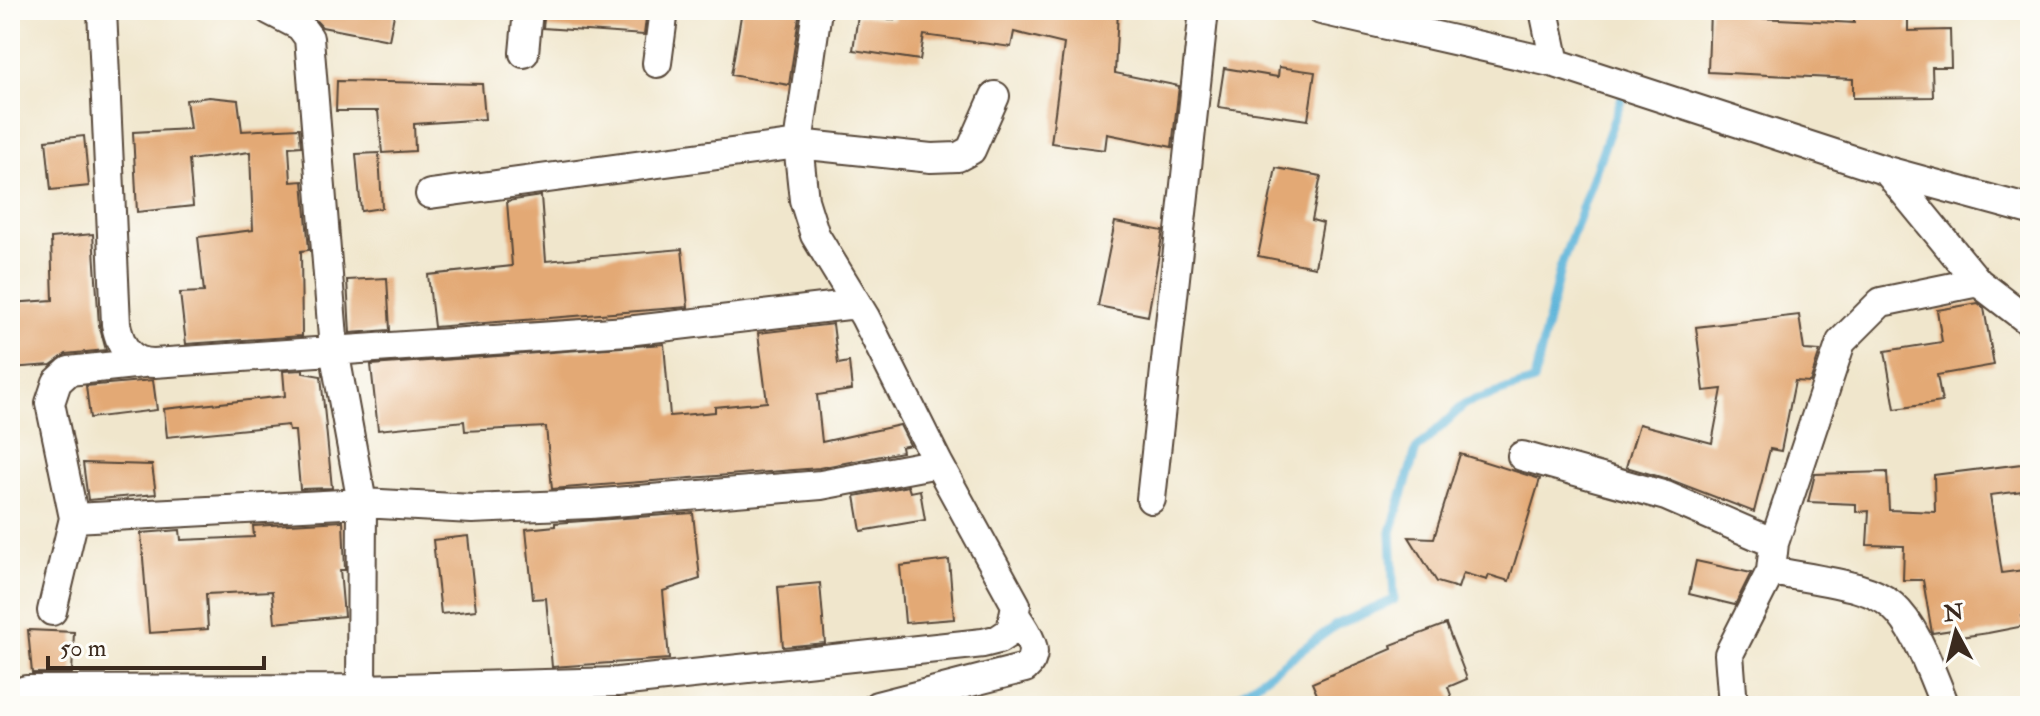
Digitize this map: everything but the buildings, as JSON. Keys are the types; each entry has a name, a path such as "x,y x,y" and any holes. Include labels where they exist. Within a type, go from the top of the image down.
{"street":[{"path":"102,10 116,324 123,347 143,363"},
{"path":"269,10 300,26 309,38 334,350 362,503 361,689"},
{"path":"524,53 528,10"},
{"path":"657,63 664,10"},
{"path":"817,10 798,144 804,200 815,235 857,304 938,463 1010,593 1016,616 1034,650 1033,660 1025,668 877,706"},
{"path":"1151,499 1204,10"},
{"path":"1321,10 1555,63 1887,171 2030,210"},
{"path":"1544,10 1555,63"},
{"path":"430,194 798,144 931,158 958,157 971,150 995,96"},
{"path":"1887,171 1978,282 2030,322"},
{"path":"1733,706 1729,654 1771,571 1774,543 1841,342 1881,302 1978,282"},
{"path":"52,611 74,518 50,403 57,382 69,371 143,363 627,331 857,304"},
{"path":"1522,456 1666,496 1774,543"},
{"path":"74,518 362,503 472,509 590,504 821,485 938,463"},
{"path":"1771,571 1872,590 1889,601 1911,624 1945,706"},
{"path":"10,695 26,690 361,689 618,682 999,639 1011,631 1016,616"}],"waterway":[{"path":"1225,706 1336,625 1394,600 1391,532 1416,450 1466,403 1534,381 1560,269 1625,89"}]}
